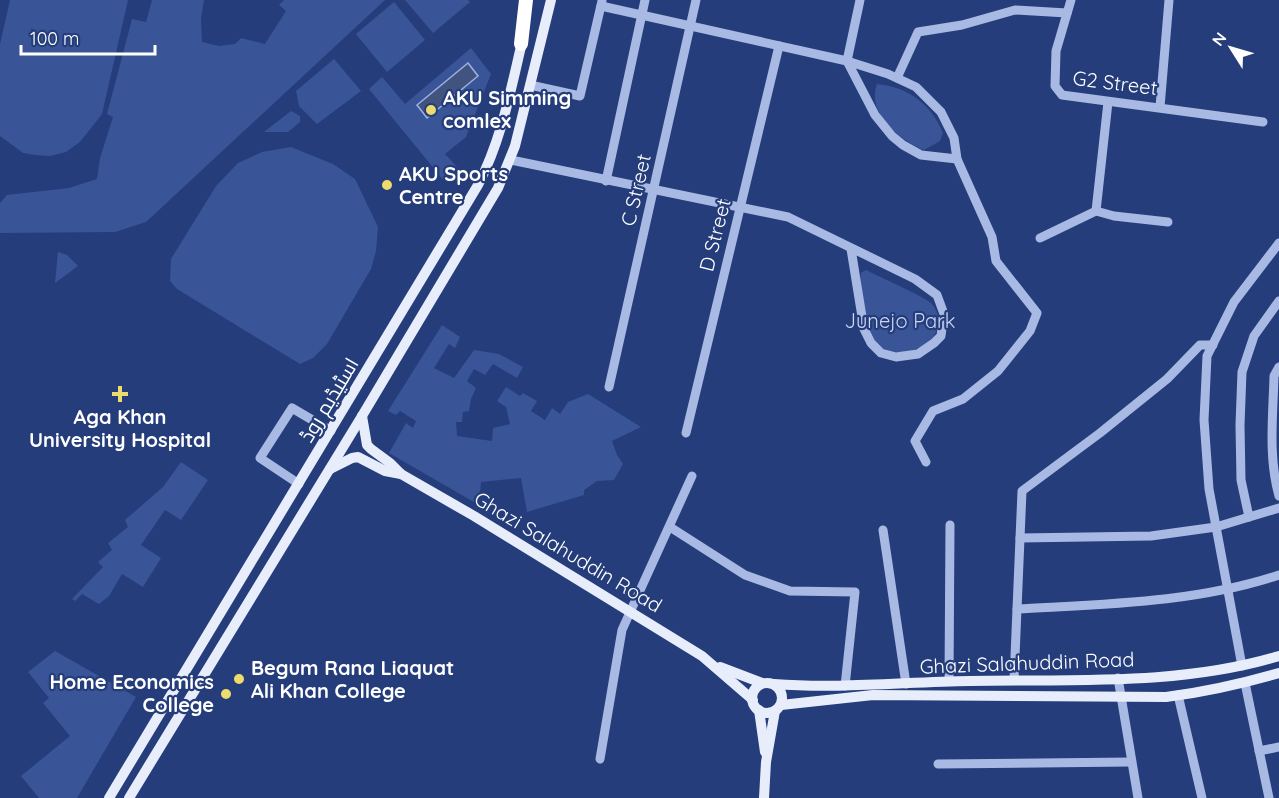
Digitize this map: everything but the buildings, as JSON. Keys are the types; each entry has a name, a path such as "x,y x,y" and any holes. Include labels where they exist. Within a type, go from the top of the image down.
{"highway":[{"path":"521,44 526,0"}],"main road":[{"name":"اسٹیڈیم روڈ","path":"110,798 419,286 488,166 499,136 532,0"},
{"name":"اسٹیڈیم روڈ","path":"129,798 490,202 511,160 550,0"},
{"name":"Ghazi Salahuddin Road","path":"362,416 367,445 401,474 631,611 714,665 756,705"},
{"name":"Ghazi Salahuddin Road","path":"329,469 346,460 363,458 384,471 401,474"},
{"name":"Ghazi Salahuddin Road","path":"714,665 768,684 816,687 1191,674 1242,666 1279,656"},
{"name":"Ghazi Salahuddin Road","path":"778,708 873,695 1142,698 1204,692 1279,673"},
{"path":"764,798 766,762 782,693 768,684 756,687 753,694 766,762"},
{"path":"756,705 768,713 778,708"}],"street":[{"path":"606,181 645,0"},
{"name":"C Street","path":"609,387 696,0"},
{"path":"860,0 847,60 875,115 892,136 921,155 957,159"},
{"name":"G2 Street","path":"1071,0 1056,51 1055,86 1062,95 1263,122"},
{"path":"1160,107 1169,0"},
{"path":"530,85 580,96 602,3 642,15 847,60 916,87 941,112 954,138 957,159 992,237 996,261 1037,313 1030,331 998,371 963,399 933,411 915,441 926,462"},
{"path":"897,78 918,32 962,25 1015,10 1066,13"},
{"name":"D Street","path":"686,432 779,46"},
{"path":"1096,211 1108,102"},
{"path":"511,160 788,218 915,279 938,295 944,314 941,336 934,344 918,354 896,357 881,353 871,343 864,329 851,249"},
{"path":"1040,238 1096,211 1114,216 1168,222"},
{"path":"1242,666 1209,489 1204,420 1207,356 1234,302 1279,243"},
{"path":"1249,517 1241,480 1239,425 1242,372 1254,336 1279,301"},
{"path":"1014,680 1022,491 1167,379 1200,345 1213,345"},
{"path":"1279,367 1274,376 1272,441 1275,481 1279,496"},
{"path":"299,484 260,458 292,408 331,431"},
{"path":"600,759 622,630 692,476"},
{"path":"1020,538 1151,536 1216,527 1279,508"},
{"path":"949,681 951,525"},
{"path":"670,527 745,575 790,591 855,592 845,686"},
{"path":"883,530 906,684"},
{"path":"1017,609 1142,602 1227,590 1279,575"},
{"path":"1118,678 1138,798"},
{"path":"1245,683 1269,798"},
{"path":"1178,695 1202,798"},
{"path":"1259,751 1279,747"},
{"path":"938,764 1131,762"}],"green space":[{"path":"10,0 128,0 102,114 80,142 66,152 50,156 23,153 0,136 0,44"},
{"path":"152,0 204,0 201,19 202,42 219,46 235,44 241,38 265,44 286,11 279,5 284,0 385,0 146,222 115,232 0,233 0,203 7,195 69,188 97,179 100,158 113,117 107,114 132,19 146,22"},
{"path":"405,0 468,0 470,2 433,33"},
{"path":"394,2 425,40 387,72 356,34"},
{"name":"AKU Simming comlex","path":"471,48 491,74 466,137 445,154 457,167 444,181 369,89 382,77 405,104"},
{"path":"334,59 361,91 317,124 299,106 296,91"},
{"path":"877,84 908,93 925,106 943,133 940,141 924,150 895,132 880,115 876,105"},
{"path":"291,111 300,116 300,122 288,132 264,132"},
{"path":"291,147 333,164 355,179 378,227 376,251 371,269 327,344 313,358 300,364 177,289 170,281 171,259 216,186 238,163 262,152"},
{"path":"58,252 67,255 78,266 55,283"},
{"name":"Junejo Park","path":"866,270 932,304 938,317 937,329 931,340 920,348 907,352 894,352 881,347 869,331 862,296 861,273"},
{"path":"442,325 460,337 455,348 449,344 434,368 454,378 474,350 499,354 523,367 517,378 493,364 485,375 474,369 467,381 476,388 469,411 463,412 462,422 456,422 457,436 492,441 493,428 510,424 506,407 497,401 506,387 520,396 523,393 537,401 531,411 545,420 552,408 560,414 568,402 588,394 641,427 612,441 623,464 614,480 597,481 584,490 584,495 527,512 521,478 481,482 479,505 389,453 406,423 413,428 416,421 400,411 396,415 388,411"},
{"path":"181,462 208,480 181,520 165,510 141,545 161,558 143,587 122,574 109,596 99,604 82,594 75,601 72,599 103,567 98,562 112,550 108,543 128,527 125,520 163,487"},
{"path":"55,651 136,697 77,798 39,798 21,776 70,736 43,703 49,698 28,672"}],"shaded area":[{"path":"468,63 478,76 427,118 417,105"}],"place":[{"name":"AKU Simming comlex","path":"431,110"},
{"name":"AKU Sports Centre","path":"387,185"},
{"name":"Aga Khan University Hospital","path":"120,394"},
{"name":"Begum Rana Liaquat Ali Khan College","path":"239,679"},
{"name":"Home Economics College","path":"226,694"}]}
